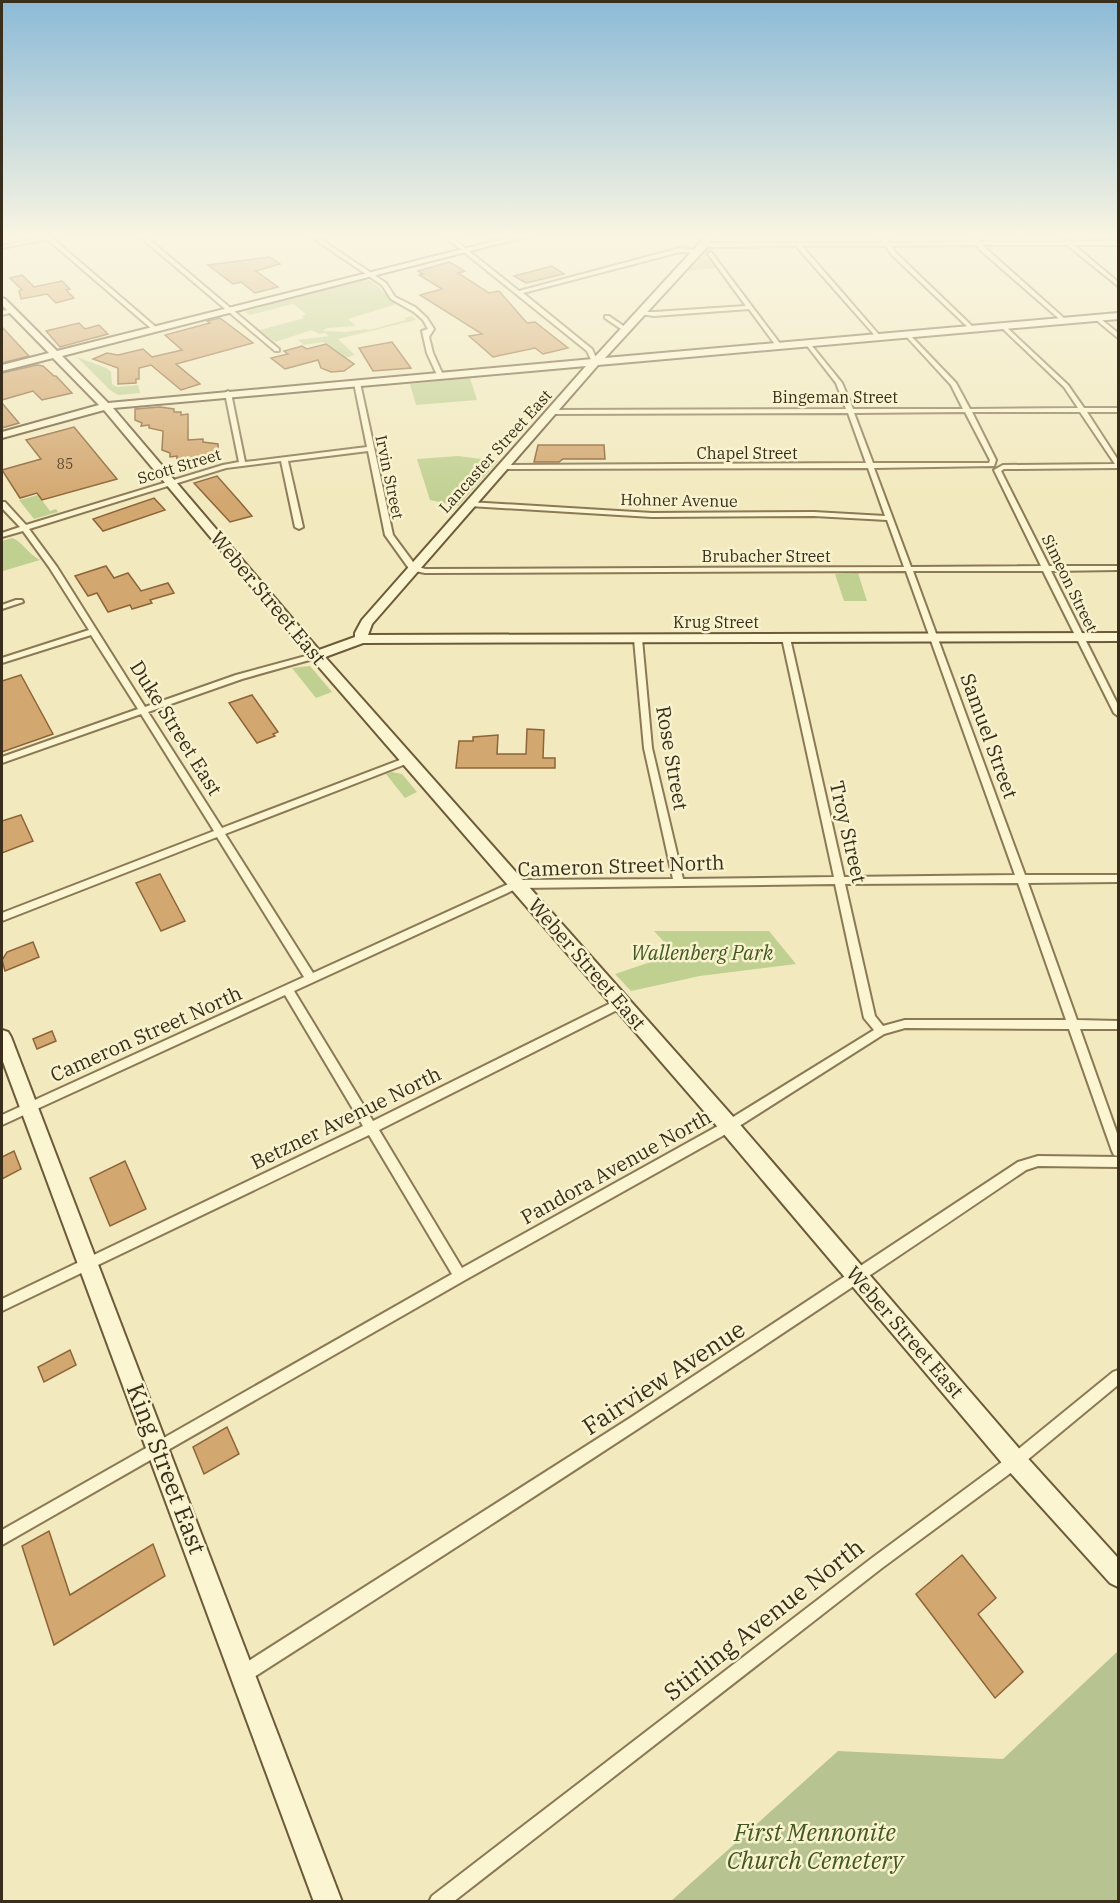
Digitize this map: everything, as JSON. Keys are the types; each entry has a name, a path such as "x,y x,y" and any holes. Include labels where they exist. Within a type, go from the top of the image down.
{"main road":[{"name":"Weber Street East","path":"21,325 55,355 106,406 317,655 729,1126 1015,1461 1119,1575"},
{"path":"2,368 173,325"},
{"name":"Lancaster Street East","path":"362,639 361,633 366,624 413,568 595,362 631,325"},
{"path":"2,435 106,406 228,393 1018,325"},
{"path":"590,350 609,349"},
{"name":"Krug Street","path":"317,655 362,639 1119,637"},
{"name":"King Street East","path":"2,1038 86,1264 244,1673 328,1902"}],"street":[{"path":"151,325 156,329"},
{"path":"248,325 277,350"},
{"path":"429,325 431,329 428,336 430,353 440,375"},
{"path":"559,325 590,350 595,362"},
{"path":"618,325 626,330"},
{"path":"763,325 779,346"},
{"path":"867,325 878,337"},
{"path":"968,325 972,329"},
{"path":"1105,325 1119,336"},
{"path":"1003,326 1057,375 1119,465"},
{"name":"Simeon Street","path":"908,335 954,384 1119,713"},
{"name":"Samuel Street","path":"808,343 839,383 850,411 1119,1151"},
{"name":"Irvin Street","path":"357,382 390,541 413,568"},
{"path":"228,393 242,462"},
{"name":"Bingeman Street","path":"552,412 1119,410"},
{"name":"Scott Street","path":"2,536 170,482 242,462 370,449"},
{"path":"284,458 299,526"},
{"name":"Chapel Street","path":"502,467 1119,465"},
{"name":"Duke Street East","path":"2,504 24,528 54,568 311,979"},
{"name":"Hohner Avenue","path":"469,504 652,515 814,514 890,518"},
{"name":"Brubacher Street","path":"413,568 425,571 1119,568"},
{"path":"2,608 19,602"},
{"path":"2,661 92,632"},
{"name":"Troy Street","path":"786,638 870,1018 881,1031"},
{"name":"Rose Street","path":"638,639 648,748 679,882"},
{"path":"2,760 239,677 317,655"},
{"path":"2,917 408,760"},
{"name":"Cameron Street North","path":"2,1120 517,884 1119,878"},
{"path":"288,990 460,1276"},
{"name":"Betzner Avenue North","path":"2,1305 373,1128 621,1003"},
{"name":"Pandora Avenue North","path":"2,1538 460,1276 729,1126 881,1031 905,1024 1119,1025"},
{"name":"Fairview Avenue","path":"244,1673 630,1428 858,1278 1022,1166 1038,1161 1119,1162"},
{"name":"Stirling Avenue North","path":"438,1902 877,1563 1015,1461 1119,1377"}],"green space":[{"path":"279,325 356,326 327,328 323,331 345,332 396,325 338,339 355,355 342,359 323,342 304,345 298,340 329,336 325,333 319,334 312,330 275,342 260,330"},
{"path":"77,357 106,368 111,372 112,384 117,387 138,385 140,393 118,395"},
{"path":"470,378 477,400 416,405 410,384"},
{"path":"458,456 498,461 458,506 430,500 417,459"},
{"path":"38,495 50,511 56,509 58,512 34,519 19,500"},
{"path":"12,538 40,560 3,571 2,541"},
{"path":"858,573 867,601 844,601 835,574"},
{"path":"310,666 332,692 316,698 292,668"},
{"path":"392,772 402,774 417,792 405,798 386,774"},
{"name":"Wallenberg Park","path":"654,931 769,931 796,964 700,976 631,991 615,974 675,954"},
{"name":"First Mennonite Church Cemetery","path":"1118,1651 1118,1901 671,1901 838,1751 1003,1759"}],"building":[{"path":"72,325 81,325 85,329 99,325 108,334 60,347 46,331"},
{"path":"203,325 229,325 253,343 176,364 200,384 181,390 151,365 139,368 139,379 136,379 136,383 118,384 118,368 93,359 107,353 118,355 143,349 152,357 182,350 165,335"},
{"path":"467,325 539,325 568,348 543,354 535,348 493,357 469,336 482,334"},
{"path":"2,327 29,356 2,363"},
{"path":"392,342 411,368 373,371 359,348"},
{"path":"326,344 354,364 344,371 331,372 321,368 318,360 285,369 271,358 288,354 284,351 302,346 307,349"},
{"path":"37,365 43,366 56,376 72,393 42,400 33,391 2,400 2,373"},
{"path":"2,403 19,423 2,428"},
{"path":"160,407 174,409 174,412 181,412 181,415 188,414 188,440 203,439 203,442 218,444 218,459 185,462 185,459 177,459 177,456 170,457 170,453 162,450 163,431 149,428 149,425 141,426 142,423 135,420 135,409"},
{"path":"74,427 117,479 42,500 37,493 20,498 2,470 41,459 26,440"},
{"path":"538,445 604,445 605,459 534,462"},
{"path":"217,476 252,516 230,522 194,483"},
{"path":"154,498 165,510 103,531 93,519"},
{"path":"106,566 114,578 128,573 141,591 168,583 174,593 150,600 152,603 132,609 130,605 108,612 97,593 88,596 75,576"},
{"path":"21,675 53,734 2,752 2,681"},
{"path":"252,695 278,732 273,734 275,736 257,743 229,703"},
{"path":"527,729 544,730 543,758 555,758 555,768 456,768 459,741 473,741 473,737 498,735 497,754 526,754"},
{"path":"21,815 33,841 2,853 2,821"},
{"path":"160,874 185,921 161,931 136,883"},
{"path":"33,942 39,957 5,971 2,960 7,952"},
{"path":"52,1031 56,1041 37,1049 33,1039"},
{"path":"14,1151 21,1169 2,1179 2,1157"},
{"path":"125,1161 146,1209 110,1226 90,1178"},
{"path":"70,1350 76,1365 44,1382 38,1367"},
{"path":"227,1427 239,1454 204,1474 193,1447"},
{"path":"49,1531 70,1595 153,1544 165,1576 54,1645 22,1546"},
{"path":"962,1555 996,1598 978,1614 1023,1672 995,1698 916,1594"}]}
